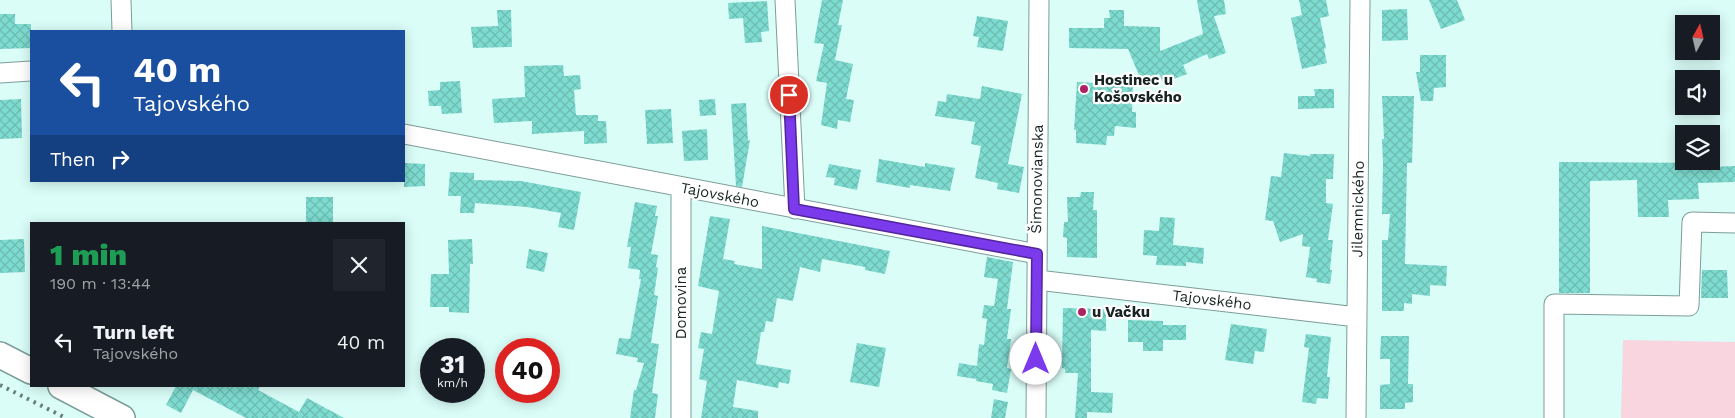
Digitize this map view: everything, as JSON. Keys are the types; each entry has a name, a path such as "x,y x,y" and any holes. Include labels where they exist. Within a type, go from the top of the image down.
{"main road":[{"path":"0,355 30,370"},
{"path":"63,387 122,418"}],"street":[{"path":"121,0 122,30"},
{"path":"785,0 794,209"},
{"name":"Šimonovianska","path":"1036,418 1039,0"},
{"name":"Jilemnického","path":"1356,418 1360,0"},
{"path":"0,73 30,71"},
{"name":"Tajovského","path":"405,134 1037,254"},
{"name":"Domovina","path":"681,187 681,418"},
{"path":"1554,418 1554,304 1689,306 1692,222 1735,223"},
{"name":"Tajovského","path":"1036,280 1357,317"}],"shaded area":[{"path":"1623,340 1735,342 1735,418 1621,418"}],"building":[{"path":"822,0 843,0 838,25 842,25 835,60 853,64 846,99 854,100 850,122 838,120 837,129 821,125 827,83 816,81 824,44 814,43"},
{"path":"1197,0 1224,0 1226,14 1214,16 1226,53 1209,59 1207,54 1183,65 1187,74 1163,83 1159,74 1141,80 1128,49 1069,48 1069,28 1104,28 1104,18 1110,18 1109,10 1124,10 1124,26 1160,27 1160,51 1203,34"},
{"path":"1299,0 1326,0 1329,16 1320,18 1327,63 1302,69 1291,18 1302,15"},
{"path":"1429,0 1457,0 1465,20 1441,29"},
{"path":"767,1 769,31 761,32 762,42 745,43 743,18 729,19 728,3"},
{"path":"1407,9 1408,40 1382,41 1382,10"},
{"path":"497,10 511,10 512,47 473,48 471,27 498,26"},
{"path":"0,14 15,14 15,24 31,24 30,48 0,49"},
{"path":"977,16 1008,21 1003,51 977,47 979,37 973,36"},
{"path":"1420,55 1446,55 1446,87 1434,88 1433,101 1421,101 1416,72 1420,72"},
{"path":"563,65 564,76 580,75 581,89 574,90 576,115 598,115 598,121 606,121 607,143 584,144 584,131 532,134 532,121 494,123 492,99 525,97 524,66"},
{"path":"460,81 462,113 442,114 441,106 429,106 428,91 440,90 440,82"},
{"path":"1077,82 1133,85 1132,112 1136,112 1136,128 1115,126 1114,136 1107,136 1106,145 1076,143 1076,130 1074,130"},
{"path":"982,86 1022,94 1008,164 1024,167 1019,193 997,189 998,183 975,178 981,146 971,144 975,122 935,116 938,101 946,102 947,94 980,99"},
{"path":"1314,89 1334,89 1334,108 1298,109 1298,96 1315,96"},
{"path":"1382,96 1414,96 1412,163 1407,163 1405,264 1447,266 1446,286 1430,285 1430,296 1412,294 1412,304 1404,303 1404,311 1382,311 1382,240 1388,240 1390,214 1382,214 1382,139 1384,139"},
{"path":"21,99 22,138 0,139 0,100"},
{"path":"715,99 716,115 700,116 699,100"},
{"path":"746,103 748,141 750,140 742,187 736,186 731,104"},
{"path":"671,109 673,143 647,144 645,110"},
{"path":"707,129 708,160 684,161 682,131"},
{"path":"1284,153 1310,156 1310,154 1334,154 1333,179 1326,179 1326,203 1333,204 1328,240 1333,240 1330,284 1316,282 1317,279 1306,277 1310,247 1302,246 1303,234 1280,242 1273,221 1265,220 1271,176 1281,177"},
{"path":"879,159 925,167 925,163 955,168 950,191 910,185 910,188 876,182"},
{"path":"1559,162 1675,163 1675,170 1720,170 1720,167 1735,166 1735,182 1698,183 1699,199 1668,200 1669,217 1638,217 1637,180 1590,181 1590,293 1559,293"},
{"path":"405,163 425,164 425,186 404,187"},
{"path":"829,164 861,170 857,190 834,185 835,178 826,177"},
{"path":"450,172 474,173 474,180 521,181 581,192 574,230 558,227 561,213 527,207 475,203 474,213 460,213 461,196 448,196"},
{"path":"1081,192 1094,192 1093,210 1097,210 1097,258 1067,257 1067,238 1063,237 1064,222 1068,222 1067,197 1080,197"},
{"path":"306,197 333,197 333,222 306,222"},
{"path":"635,202 657,206 655,216 658,216 651,254 658,255 654,295 658,296 651,343 659,344 652,393 658,394 655,418 630,418 634,390 636,390 644,363 637,362 638,358 616,354 619,338 630,339 641,279 639,279 640,270 628,268 631,247 627,247"},
{"path":"710,216 730,219 723,259 735,261 734,264 762,269 762,226 890,251 885,274 865,270 865,267 822,259 820,272 800,267 793,301 777,298 773,322 766,321 764,332 761,332 756,364 791,370 789,384 779,382 778,388 737,380 733,407 758,411 758,418 701,418 707,381 699,379 704,349 698,348 701,332 712,334 719,291 698,286"},
{"path":"1160,217 1175,218 1173,245 1204,248 1203,264 1186,262 1186,266 1156,265 1157,256 1143,255 1144,230 1159,231"},
{"path":"24,239 25,272 0,273 0,240"},
{"path":"472,239 473,264 470,264 469,313 449,312 449,307 430,307 431,274 449,274 448,240"},
{"path":"529,249 548,253 544,272 526,268"},
{"path":"987,257 1013,262 1007,309 1011,309 1007,339 1011,339 1007,368 1011,369 1007,393 992,390 993,384 957,376 959,363 977,366 979,344 984,345 987,319 982,318 984,305 994,306 998,279 984,277"},
{"path":"1702,270 1727,270 1728,298 1701,298"},
{"path":"1063,308 1106,309 1106,331 1091,330 1091,392 1113,393 1112,413 1087,412 1087,418 1075,418 1078,373 1065,373 1065,369 1062,368"},
{"path":"1128,320 1163,321 1163,325 1186,325 1186,340 1163,340 1163,351 1143,351 1143,342 1128,342"},
{"path":"1231,324 1267,329 1264,352 1255,351 1253,364 1225,360"},
{"path":"1306,334 1331,337 1327,377 1330,377 1328,399 1317,398 1316,404 1302,402 1309,348 1304,347"},
{"path":"1381,336 1409,336 1408,384 1413,384 1413,402 1405,403 1405,409 1380,409 1380,385 1390,384 1390,359 1380,359"},
{"path":"857,343 886,348 879,387 850,382"},
{"path":"175,387 260,387 258,390 299,412 307,398 344,418 246,418 193,390 181,413 166,405"},
{"path":"994,399 1008,402 1005,418 991,418"}],"railway":[{"path":"0,385 66,418"}],"place":[{"name":"Hostinec u Košovského","path":"1084,89"},
{"name":"u Vačku","path":"1082,312"}],"route":[{"path":"789,95 794,209 1037,254 1036,359"}]}
